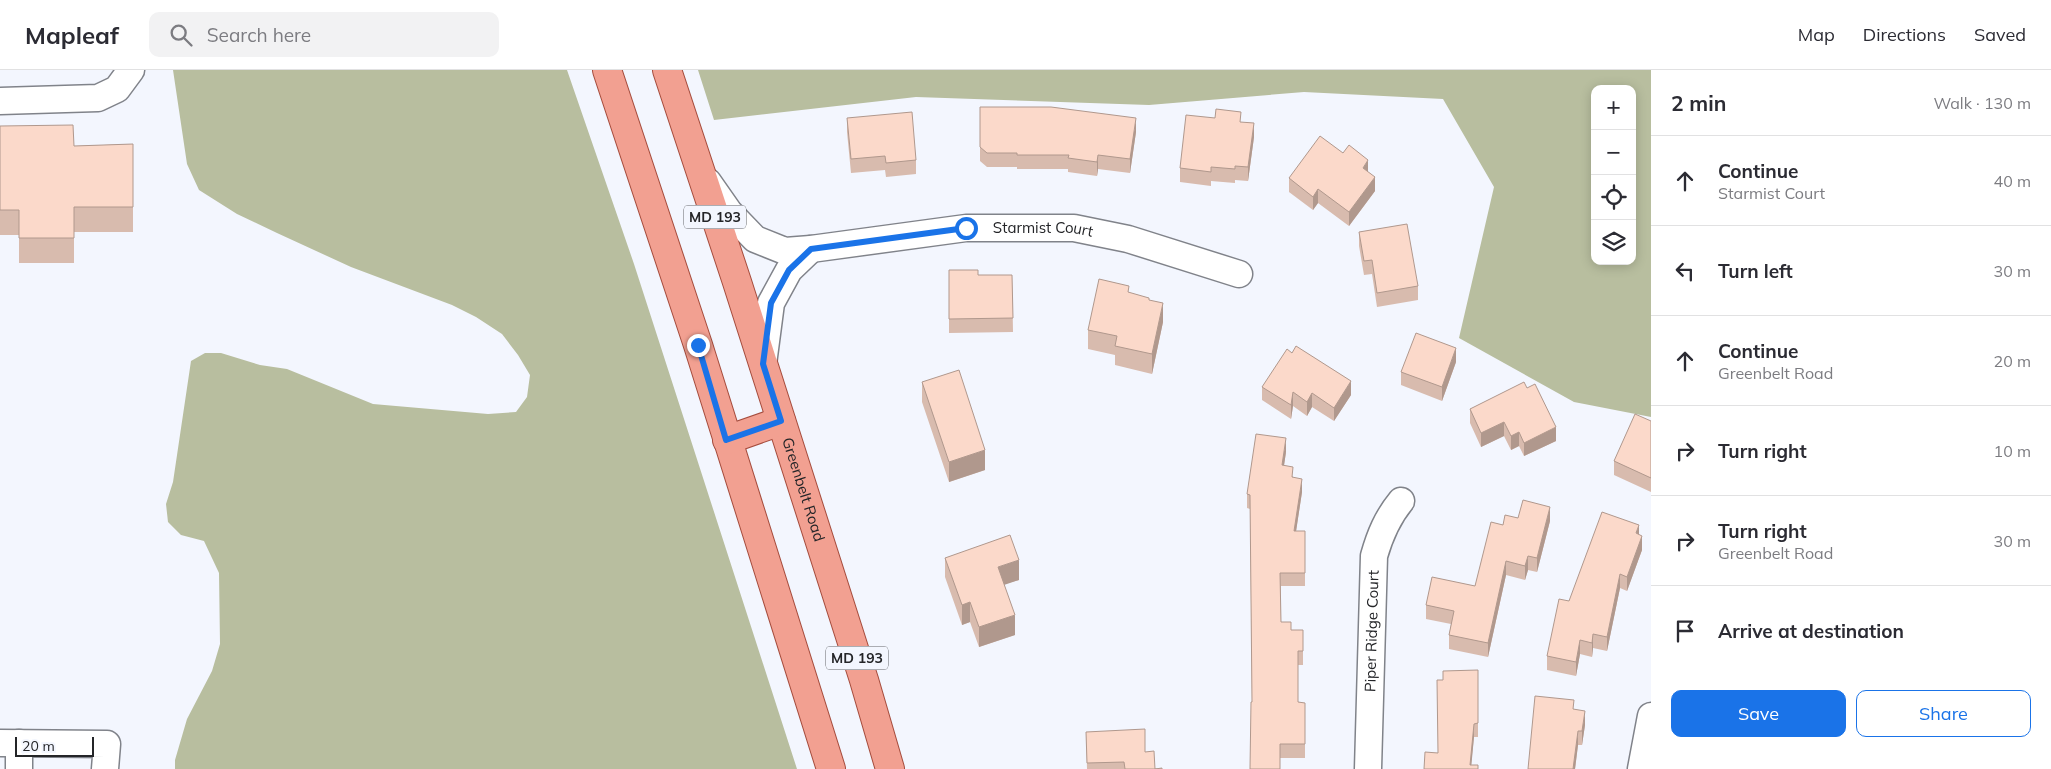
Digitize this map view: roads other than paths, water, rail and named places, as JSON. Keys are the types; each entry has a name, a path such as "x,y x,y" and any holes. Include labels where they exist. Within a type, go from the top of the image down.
{"main road":[{"path":"608,70 830,769"},
{"name":"Greenbelt Road","path":"667,70 875,715 890,769"},
{"path":"726,440 781,421"}],"street":[{"path":"0,101 98,98 117,89 131,70"},
{"name":"Starmist Court","path":"700,171 729,212 755,238 784,251 966,228 1074,228 1128,238 1239,274"},
{"path":"763,364 771,303 789,270 811,249"},
{"name":"Piper Ridge Court","path":"1368,769 1374,556 1381,532 1392,512 1401,501"},
{"path":"1641,769 1651,716"},
{"path":"19,769 10,743 106,757"}]}
